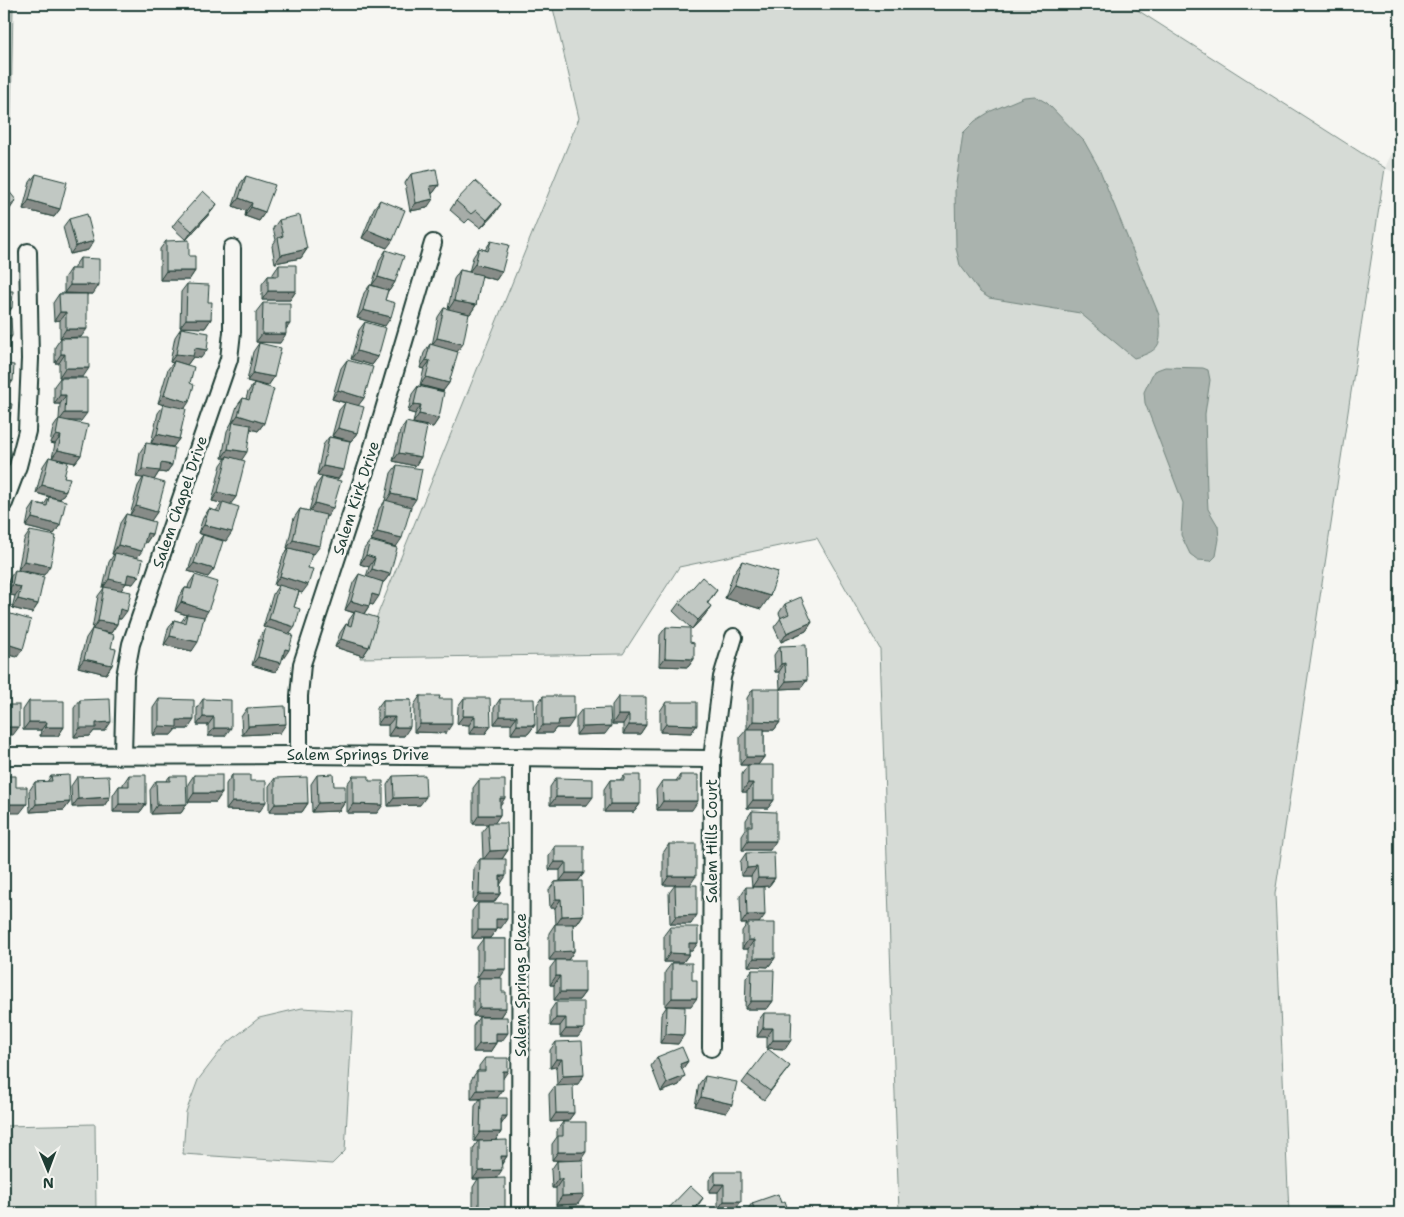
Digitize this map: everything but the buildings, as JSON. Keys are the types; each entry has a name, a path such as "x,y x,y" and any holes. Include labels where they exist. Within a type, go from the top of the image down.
{"street":[{"name":"Salem Kirk Drive","path":"299,755 299,696 302,664 372,450 433,243"},
{"name":"Salem Chapel Drive","path":"123,755 125,676 131,644 229,359 232,332 232,248"},
{"path":"4,503 18,466 27,431 30,359 28,252"},
{"name":"Salem Hills Court","path":"711,1048 712,760 722,677 734,637"},
{"name":"Salem Springs Drive","path":"4,756 299,755 712,760"},
{"name":"Salem Springs Place","path":"520,1213 521,757"}],"shaded area":[{"path":"4,4 13,4 11,120 4,120"},
{"path":"552,4 1128,4 1385,168 1275,894 1289,1213 899,1213 880,649 817,538 679,567 623,654 360,658 579,118"},
{"path":"1035,96 1047,103 1084,141 1099,168 1159,315 1160,338 1156,348 1151,352 1134,358 1080,313 989,298 980,292 960,265 956,248 955,191 963,133 975,121 991,111 1024,97"},
{"path":"1400,134 1400,176 1385,168"},
{"path":"1165,367 1203,368 1208,370 1210,380 1205,414 1208,509 1218,526 1219,539 1216,556 1211,561 1198,560 1190,554 1181,535 1183,503 1145,403 1144,392 1154,371"},
{"path":"302,1008 353,1011 345,1151 332,1164 183,1154 186,1112 198,1080 225,1045 259,1018"},
{"path":"95,1124 96,1213 4,1213 4,1126"}]}
